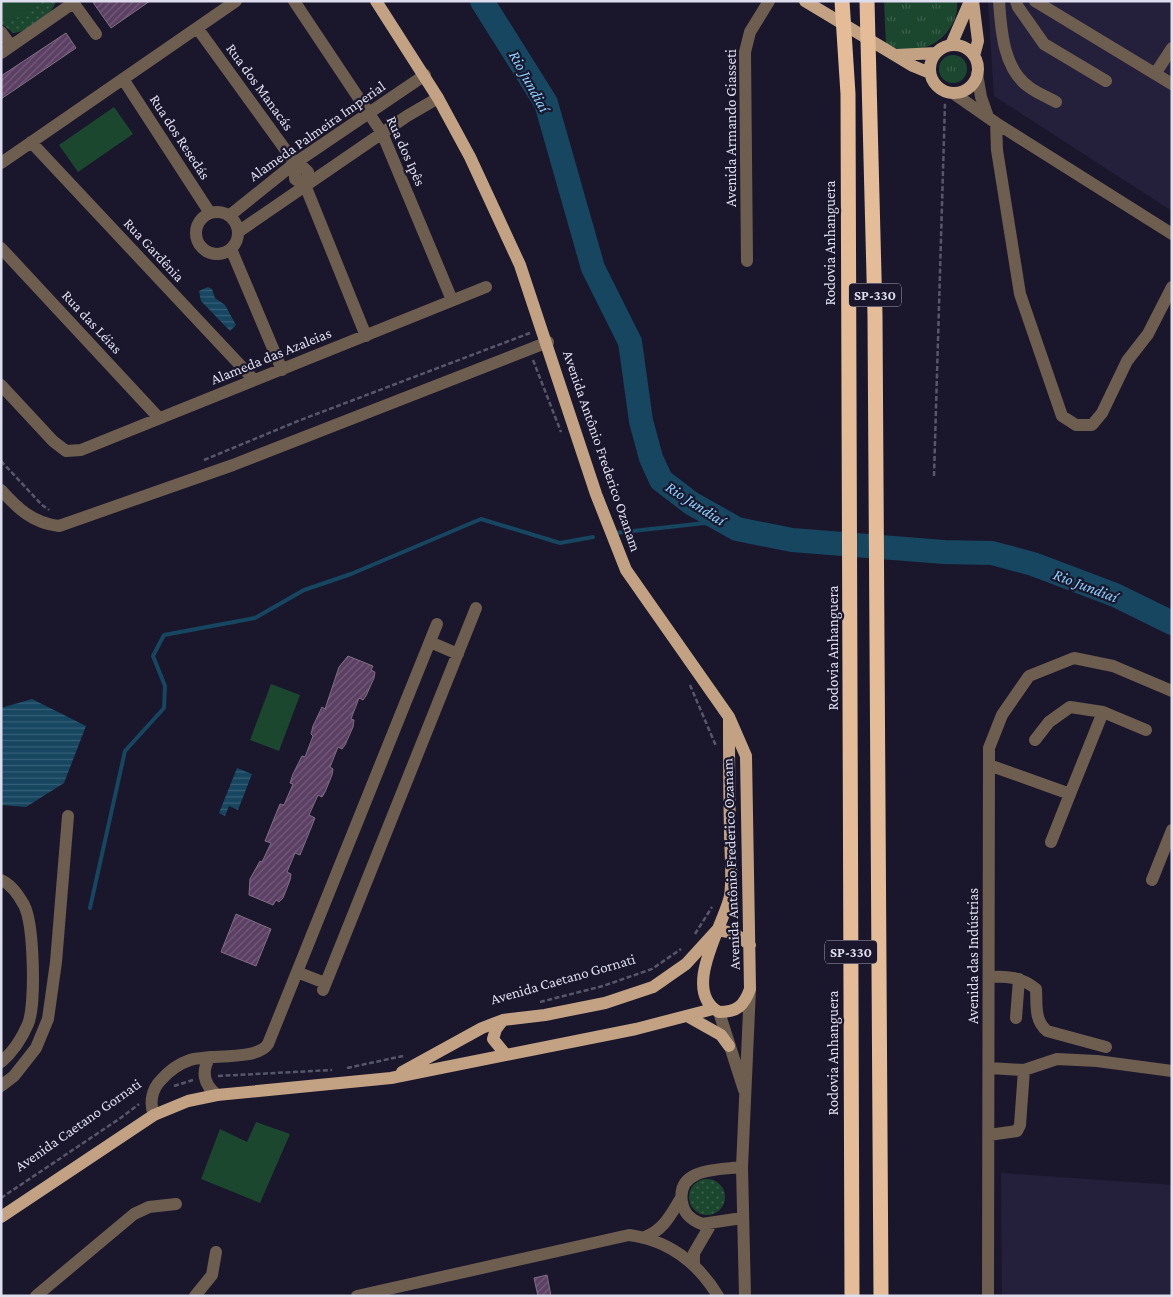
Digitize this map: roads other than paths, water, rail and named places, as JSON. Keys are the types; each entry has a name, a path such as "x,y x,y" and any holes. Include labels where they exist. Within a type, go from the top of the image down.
{"highway":[{"name":"Rodovia Anhanguera","path":"842,1 848,94 852,1296"},
{"name":"SP-330","path":"868,4 876,493 881,1296"}],"main road":[{"name":"Avenida Antônio Frederico Ozanam","path":"376,1 426,75 470,157 520,265 548,342 607,524 626,570 729,717 746,756 750,989"},
{"path":"805,1 913,66 930,73"},
{"path":"896,55 936,53 951,45 971,1"},
{"path":"936,53 930,66 930,73 935,84 950,93 969,88 978,74 974,56 978,41 971,1"},
{"path":"951,45 968,49 974,56"},
{"path":"716,1010 705,995 704,980 708,954 730,897 729,717"},
{"path":"730,843 743,842 748,848"},
{"path":"718,930 734,933 750,945"},
{"path":"391,1078 482,1028 503,1020 545,1015 605,1003 653,988 686,964 718,930"},
{"path":"1,1217 154,1116 188,1101 217,1095 391,1078 716,1010 737,1010 745,1002 750,989"},
{"path":"689,1017 720,1035 729,1046"},
{"path":"503,1020 496,1029 493,1039 506,1055"}],"street":[{"path":"1,163 236,1"},
{"name":"Rua dos Ipês","path":"294,1 371,113 382,133 452,300"},
{"name":"Avenida Armando Giasseti","path":"747,261 745,52 750,32 769,1"},
{"path":"999,1 1002,40 1016,74 1028,86 1056,102"},
{"path":"1016,1 1018,7 1044,44 1106,81"},
{"path":"1035,1 1172,84"},
{"path":"1,32 6,50 73,2 96,34"},
{"name":"Rua dos Manacás","path":"198,29 295,163 308,172 305,185 366,336"},
{"path":"1154,74 1172,48"},
{"path":"978,74 981,97 992,120 1020,294 1062,416 1076,425 1092,425 1102,413 1127,361 1148,334 1172,287"},
{"name":"Alameda Palmeira Imperial","path":"229,216 295,163 426,75"},
{"name":"Rua dos Resedás","path":"123,79 210,213"},
{"path":"950,93 1172,234"},
{"path":"238,232 382,133 438,98"},
{"name":"Rua Gardênia","path":"31,142 254,380"},
{"path":"210,213 223,213 229,216 234,220 238,232 235,244 231,249 225,253 212,254 201,247 198,241 197,228 200,221 210,213"},
{"name":"Rua das Léias","path":"1,248 159,418"},
{"path":"231,249 282,370"},
{"name":"Alameda das Azaleias","path":"1,385 53,441 66,451 81,450 486,287"},
{"path":"1,490 28,516 44,525 59,526 233,465 548,342"},
{"path":"298,972 324,987 476,608"},
{"path":"154,1116 151,1103 154,1091 157,1084 172,1069 190,1060 262,1051 268,1044 437,624"},
{"path":"430,642 458,654"},
{"name":"Avenida das Indústrias","path":"988,1296 989,748 1002,714 1029,676 1074,658 1113,666 1172,691"},
{"path":"1036,740 1049,722 1070,707 1102,712 1146,730"},
{"path":"1051,842 1102,712"},
{"path":"989,765 1070,794"},
{"path":"1,1086 14,1076 36,1048 48,1019 56,962 68,816"},
{"path":"1152,880 1172,830"},
{"path":"1,880 8,883 25,906 34,968 28,1023 10,1054 1,1062"},
{"path":"990,977 1007,976 1019,979 1028,982 1036,989 1037,1018 1040,1025 1047,1031 1106,1047"},
{"path":"1016,1018 1019,979"},
{"name":"Avenida Antônio Frederico Ozanam","path":"745,1296 742,1167 750,989"},
{"name":"Avenida Antônio Frederico Ozanam","path":"716,1010 746,1097"},
{"path":"210,1057 204,1070 204,1077 211,1090 217,1095"},
{"path":"989,1068 1024,1070 1057,1059 1097,1061 1172,1071"},
{"path":"989,1135 1017,1131 1020,1125 1024,1070"},
{"path":"742,1167 702,1171 693,1175 682,1189 681,1198 682,1206 693,1220 710,1224 742,1218"},
{"path":"645,1237 655,1233 666,1223 681,1198"},
{"path":"36,1296 134,1214 149,1207 176,1204"},
{"path":"694,1263 694,1253 710,1224"},
{"path":"357,1296 629,1235 645,1237 694,1263 718,1296"},
{"path":"195,1296 212,1275 216,1252"}],"water":[{"path":"208,287 212,289 215,298 225,305 236,325 230,331 201,301 199,291"},
{"path":"32,699 86,726 64,783 26,807 1,805 1,708"},
{"path":"237,768 252,774 238,810 229,806 225,816 219,813"}],"waterway":[{"name":"Rio Jundiaí","path":"482,1 546,103 593,268 630,342 641,421 651,458 661,480 691,503 737,529 792,540 944,552 992,553 1033,564 1115,595 1172,623"},
{"path":"90,908 125,751 164,708 165,686 153,656 164,635 255,618 304,590 351,574 481,519 560,543 593,537"},
{"path":"615,533 705,523 737,529"}]}
